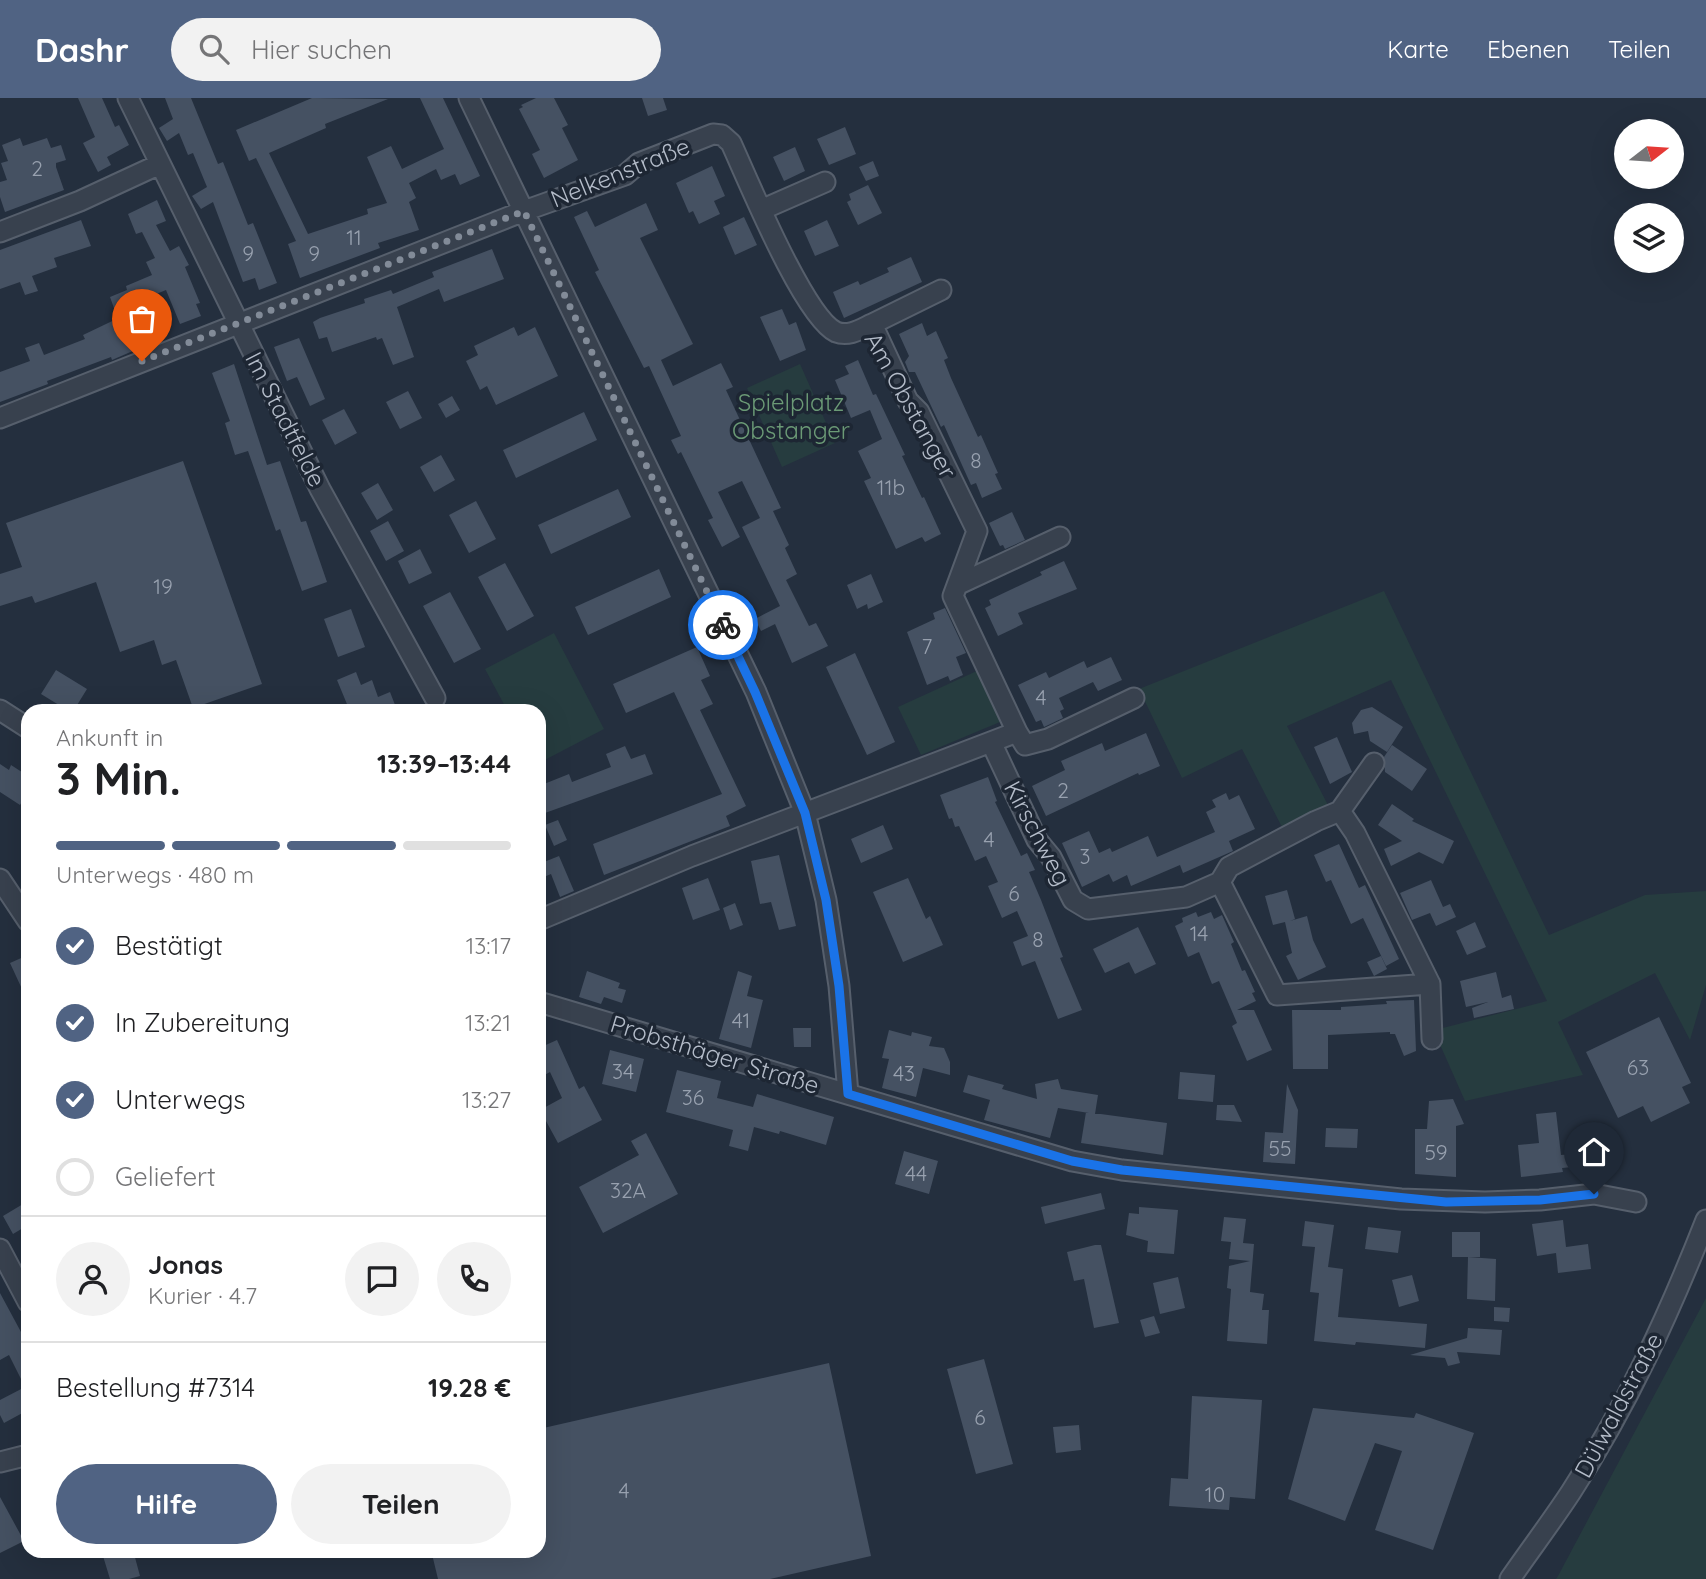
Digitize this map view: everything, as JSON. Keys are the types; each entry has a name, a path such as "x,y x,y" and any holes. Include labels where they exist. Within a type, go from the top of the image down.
{"street":[{"name":"Im Stadtfelde","path":"128,98 320,489 435,698"},
{"path":"475,100 524,211 755,692 805,813 826,900 839,986 848,1094"},
{"name":"Nelkenstraße","path":"0,418 524,211 625,175 639,163 713,134 722,135 731,143"},
{"name":"Am Obstanger","path":"731,143 804,296 824,322 836,331 850,334 872,324 908,401 919,412 994,568"},
{"path":"0,232 80,201 160,164"},
{"path":"761,210 825,182"},
{"path":"872,324 941,290"},
{"path":"977,531 953,596 1025,745 1048,739 1134,698"},
{"path":"957,584 1060,537"},
{"path":"0,710 21,724"},
{"path":"546,917 599,894 1017,732"},
{"name":"Kirschweg","path":"990,742 1037,840 1051,857 1073,900 1088,909 1186,897 1220,882 1229,867 1340,811"},
{"path":"1374,763 1340,811 1355,832 1430,984 1432,1039"},
{"path":"0,879 21,911"},
{"path":"1220,882 1277,995 1430,984"},
{"name":"Probsthäger Straße","path":"546,1004 1072,1161 1122,1170 1412,1200 1486,1202 1594,1194 1636,1202"},
{"name":"Dülwaldstraße","path":"1510,1579 1571,1492 1610,1426 1645,1361 1682,1281 1706,1220"},
{"path":"0,1249 21,1289"},
{"path":"0,1462 21,1457"}],"green space":[{"name":"Spielplatz Obstanger","path":"800,364 835,443 782,467 747,388"},
{"path":"1384,591 1549,935 1645,895 1706,891 1706,985 1690,1040 1655,973 1558,1022 1583,1075 1465,1101 1438,1040 1439,1029 1547,1001 1391,680 1287,726 1329,807 1283,829 1242,749 1182,778 1139,689"},
{"path":"554,633 604,729 546,759 546,704 504,704 485,669"},
{"path":"979,670 1001,718 1000,722 921,755 898,707"},
{"path":"1706,1298 1706,1579 1556,1579 1558,1576"}],"building":[{"path":"78,98 102,98 115,127 119,125 129,145 107,157 111,165 98,172 83,143 95,137"},
{"path":"165,98 191,98 218,164 223,162 248,225 253,223 277,283 259,290 255,278 243,282 213,202 201,209 192,196 207,187 193,153 188,155 179,133 167,141 159,128 173,119"},
{"path":"312,98 388,99 325,124 326,128 269,153 308,234 368,214 367,209 387,203 367,157 391,146 402,169 444,149 420,98 443,98 480,176 460,185 455,174 441,180 436,169 409,183 416,198 409,202 419,230 378,243 380,248 300,278 288,244 296,241 256,158 249,161 236,130"},
{"path":"536,98 554,98 568,125 562,128 578,160 544,178 532,154 540,150 519,109 523,107 521,105"},
{"path":"642,98 663,98 667,110 648,116"},
{"path":"845,127 856,154 829,165 817,139"},
{"path":"20,138 23,146 47,138 51,148 61,145 66,160 56,163 56,167 64,190 5,212 0,197 0,182 7,180 1,163 8,161 2,145"},
{"path":"795,147 805,171 784,181 773,157"},
{"path":"873,161 879,176 866,181 859,167"},
{"path":"712,166 725,196 714,201 720,214 699,224 693,211 689,213 676,183"},
{"path":"868,185 882,213 858,225 847,202 851,200 849,194"},
{"path":"157,200 166,221 156,225 170,251 179,246 189,265 185,267 200,303 196,304 201,316 180,324 166,290 115,311 110,297 127,290 126,286 152,275 146,262 155,258 142,232 136,234 128,214"},
{"path":"646,203 658,230 640,238 693,344 661,360 673,386 721,363 733,387 726,390 781,508 773,511 789,545 785,548 797,574 786,580 809,626 816,623 828,646 792,663 775,624 761,631 755,619 780,606 742,527 760,518 742,481 718,492 740,537 722,547 708,520 713,518 681,452 678,454 671,440 681,436 649,366 644,368 595,272 599,270 574,217 587,211 595,227"},
{"path":"744,217 757,245 735,255 723,227"},
{"path":"81,220 91,246 54,258 57,267 32,276 38,291 25,295 20,282 0,289 0,250"},
{"path":"827,220 839,246 815,256 804,231"},
{"path":"492,249 504,279 444,302 439,289 397,307 414,357 393,365 382,338 377,340 376,337 332,352 327,337 319,339 313,322 320,318 365,303 364,299 391,290 393,294 434,277 432,272"},
{"path":"911,257 922,282 844,318 833,292 858,281 860,285 889,272 887,268"},
{"path":"782,309 789,325 796,322 806,350 780,361 760,317"},
{"path":"129,313 142,347 112,360 111,357 47,381 48,384 0,402 0,372 30,361 25,348 39,343 44,355 85,339 83,335"},
{"path":"922,323 927,336 936,331 948,358 944,360 951,378 998,473 995,474 1002,489 982,498 976,483 971,485 944,425 941,427 915,372 909,372 905,362 909,356 899,334"},
{"path":"514,327 518,336 535,327 558,376 496,405 487,386 480,390 466,361 478,355 474,346"},
{"path":"299,338 325,399 310,406 297,377 287,381 274,347"},
{"path":"858,360 941,534 925,542 922,537 896,549 864,481 871,478 858,451 882,439 870,410 851,418 835,380 849,374 845,366"},
{"path":"234,364 267,465 280,461 301,522 306,521 327,582 302,591 280,529 276,531 248,451 235,455 225,423 230,421 212,373"},
{"path":"408,391 422,418 400,429 386,402"},
{"path":"452,396 460,410 446,418 438,404"},
{"path":"344,409 357,433 335,445 322,420"},
{"path":"584,412 597,440 516,478 503,450"},
{"path":"441,455 455,480 434,492 420,467"},
{"path":"183,461 262,684 204,704 192,704 176,660 162,665 154,640 120,652 96,582 35,603 32,596 0,606 0,574 22,567 6,523"},
{"path":"378,483 393,510 377,520 361,493"},
{"path":"618,489 631,517 551,554 538,525"},
{"path":"476,501 496,539 469,553 449,515"},
{"path":"1012,512 1025,540 1005,549 1003,545 1000,546 989,523"},
{"path":"388,521 404,551 386,561 370,531"},
{"path":"420,549 432,573 409,584 398,561"},
{"path":"1064,561 1077,589 1018,613 1023,624 998,636 985,608 991,605 989,600 1042,575 1040,572"},
{"path":"505,563 534,616 507,631 478,577"},
{"path":"659,569 671,597 588,635 575,607"},
{"path":"871,574 883,602 868,609 867,604 857,609 847,585"},
{"path":"450,592 481,649 454,663 423,606"},
{"path":"945,608 966,653 956,657 963,675 950,681 948,676 927,685 907,632 935,619 933,613"},
{"path":"351,609 365,647 338,657 324,619"},
{"path":"697,647 710,676 701,680 713,704 700,710 746,806 726,816 730,826 604,875 593,844 722,794 674,692 626,713 613,684"},
{"path":"855,653 895,742 867,755 826,667"},
{"path":"1111,657 1122,680 1098,691 1093,682 1059,698 1064,709 1060,711 1063,718 1044,727 1041,720 1036,722 1018,685 1046,672 1049,678 1084,661 1087,668"},
{"path":"56,670 87,689 78,704 57,704 41,694"},
{"path":"356,672 361,685 372,680 378,697 390,692 395,704 347,704 337,680"},
{"path":"1372,707 1403,727 1387,752 1370,741 1368,731 1354,734 1352,723 1361,710"},
{"path":"1146,733 1160,766 1139,775 1138,773 1046,816 1032,786 1065,770 1061,761 1102,743 1105,751"},
{"path":"1337,737 1352,772 1330,784 1314,747"},
{"path":"1392,745 1427,769 1412,791 1385,772 1384,757"},
{"path":"625,746 631,759 645,754 653,774 546,813 546,783 569,774 572,782 611,767 606,754"},
{"path":"0,764 9,770 11,765 21,771 20,805 0,792"},
{"path":"988,777 997,801 995,802 1021,856 1027,853 1035,870 1029,872 1082,1010 1058,1019 1035,961 1022,966 1013,942 1028,936 1017,911 1002,918 988,886 998,882 986,856 975,861 959,826 955,827 952,818 949,819 940,795"},
{"path":"1226,793 1229,800 1239,795 1255,829 1229,841 1233,851 1183,873 1180,865 1131,886 1127,875 1113,882 1109,874 1082,887 1062,843 1089,831 1099,853 1110,848 1112,852 1148,836 1157,857 1215,832 1206,812 1216,807 1212,800"},
{"path":"1392,804 1414,819 1412,821 1454,841 1443,864 1419,852 1391,866 1384,849 1402,841 1378,825"},
{"path":"558,820 567,840 554,846 546,825"},
{"path":"883,825 893,849 861,863 851,839"},
{"path":"1339,844 1359,888 1365,885 1399,959 1386,966 1363,918 1351,924 1331,880 1326,882 1314,855"},
{"path":"779,855 796,926 779,930 771,902 760,904 751,861"},
{"path":"559,856 574,891 560,897 551,874 546,876 546,861"},
{"path":"708,878 720,910 693,920 682,888"},
{"path":"908,878 926,919 930,916 943,945 903,962 873,892"},
{"path":"1431,880 1443,907 1450,904 1456,917 1436,926 1430,913 1412,920 1400,893"},
{"path":"1287,890 1295,919 1290,921 1307,916 1313,940 1326,967 1298,980 1286,956 1292,953 1285,922 1273,925 1265,896"},
{"path":"735,903 743,925 730,930 723,908"},
{"path":"1196,912 1198,917 1211,912 1214,919 1222,915 1234,942 1231,944 1242,971 1245,970 1255,992 1252,993 1256,1001 1237,1010 1254,1010 1272,1050 1247,1061 1232,1026 1237,1023 1219,981 1212,984 1199,952 1188,957 1175,926 1183,922 1182,918"},
{"path":"1475,922 1486,947 1467,955 1456,931"},
{"path":"1138,927 1156,964 1135,974 1129,962 1105,973 1093,949"},
{"path":"1381,956 1387,969 1374,976 1367,962"},
{"path":"21,958 21,987 10,963"},
{"path":"587,971 620,983 618,988 626,990 622,1003 604,997 601,1004 579,997"},
{"path":"738,971 752,976 747,996 763,1000 751,1048 719,1039"},
{"path":"1496,972 1502,998 1511,995 1514,1009 1474,1018 1472,1008 1488,1002 1466,1007 1460,981"},
{"path":"1414,1000 1416,1051 1404,1056 1395,1034 1390,1032 1328,1035 1328,1069 1293,1069 1292,1010 1341,1010 1341,1007"},
{"path":"1659,1017 1691,1083 1682,1087 1690,1103 1651,1122 1643,1106 1618,1118 1586,1052"},
{"path":"793,1028 811,1028 811,1047 794,1047"},
{"path":"889,1030 911,1036 912,1032 932,1037 929,1046 944,1048 950,1062 950,1075 923,1068 916,1097 882,1088 889,1059 882,1058"},
{"path":"557,1040 579,1089 584,1086 602,1120 558,1143 546,1121 546,1107 562,1098 550,1072 546,1074 546,1045"},
{"path":"610,1050 644,1059 636,1092 602,1084"},
{"path":"677,1070 721,1081 717,1098 753,1107 757,1094 834,1117 826,1145 780,1131 779,1134 754,1127 748,1151 729,1146 733,1130 666,1112"},
{"path":"1180,1072 1215,1075 1213,1102 1178,1099"},
{"path":"968,1075 1004,1085 1002,1089 1037,1099 1035,1084 1058,1079 1061,1089 1098,1095 1095,1114 1058,1108 1050,1138 984,1120 990,1100 963,1092"},
{"path":"1287,1084 1298,1110 1295,1164 1263,1162 1265,1132 1283,1133"},
{"path":"1453,1099 1464,1124 1456,1126 1456,1177 1415,1174 1415,1129 1427,1129 1429,1101"},
{"path":"1217,1105 1234,1105 1242,1122 1216,1120"},
{"path":"1086,1112 1167,1123 1163,1155 1081,1143"},
{"path":"1556,1112 1561,1155 1602,1151 1604,1164 1562,1168 1563,1172 1521,1177 1518,1145 1539,1143 1536,1114"},
{"path":"1326,1128 1358,1129 1357,1148 1325,1147"},
{"path":"646,1133 678,1194 603,1233 579,1187 639,1155 631,1141"},
{"path":"904,1151 938,1161 929,1194 895,1184"},
{"path":"1101,1193 1105,1209 1045,1224 1041,1207"},
{"path":"21,1205 21,1229 13,1234 3,1216"},
{"path":"1139,1207 1178,1210 1174,1254 1147,1252 1148,1241 1126,1235 1129,1213 1139,1214"},
{"path":"1224,1217 1246,1219 1243,1243 1254,1244 1250,1292 1264,1294 1262,1310 1269,1310 1267,1344 1227,1341 1231,1289 1227,1288 1229,1266 1250,1261 1229,1259 1231,1242 1221,1241"},
{"path":"1563,1220 1566,1247 1588,1244 1591,1269 1558,1273 1556,1253 1537,1256 1532,1224"},
{"path":"1305,1221 1334,1225 1328,1267 1343,1269 1338,1317 1427,1324 1425,1348 1314,1341 1319,1293 1310,1292 1315,1247 1302,1246"},
{"path":"1368,1227 1401,1231 1398,1253 1365,1249"},
{"path":"1452,1232 1480,1232 1480,1257 1452,1257"},
{"path":"1101,1245 1119,1323 1094,1328 1084,1279 1074,1281 1067,1252"},
{"path":"1468,1257 1496,1259 1495,1301 1467,1299"},
{"path":"1412,1275 1419,1301 1399,1307 1392,1280"},
{"path":"1178,1277 1185,1308 1160,1314 1153,1283"},
{"path":"0,1293 21,1332 21,1379 9,1355 0,1360"},
{"path":"1494,1307 1510,1308 1509,1322 1494,1321"},
{"path":"1154,1316 1160,1333 1145,1337 1140,1320"},
{"path":"1468,1328 1502,1330 1500,1355 1457,1352 1460,1363 1448,1366 1445,1358 1410,1355 1467,1338"},
{"path":"984,1359 1013,1464 976,1474 947,1369"},
{"path":"829,1363 871,1556 770,1579 438,1579 433,1558 546,1558 546,1427"},
{"path":"21,1389 21,1414 4,1423 0,1415 0,1400"},
{"path":"1192,1396 1262,1400 1255,1499 1230,1497 1229,1510 1169,1506 1171,1478 1188,1479"},
{"path":"1313,1408 1414,1418 1416,1413 1474,1433 1433,1550 1375,1530 1402,1451 1375,1443 1345,1521 1288,1499"},
{"path":"1079,1425 1081,1450 1056,1453 1053,1427"},
{"path":"0,1497 21,1536 21,1542 0,1553"},
{"path":"104,1558 135,1558 140,1576 110,1579"}],"way so far":[{"path":"142,361 524,211 723,625"}],"route":[{"path":"723,625 755,692 805,813 826,900 839,986 848,1094 1072,1161 1122,1170 1446,1202 1540,1200 1594,1194"}]}
